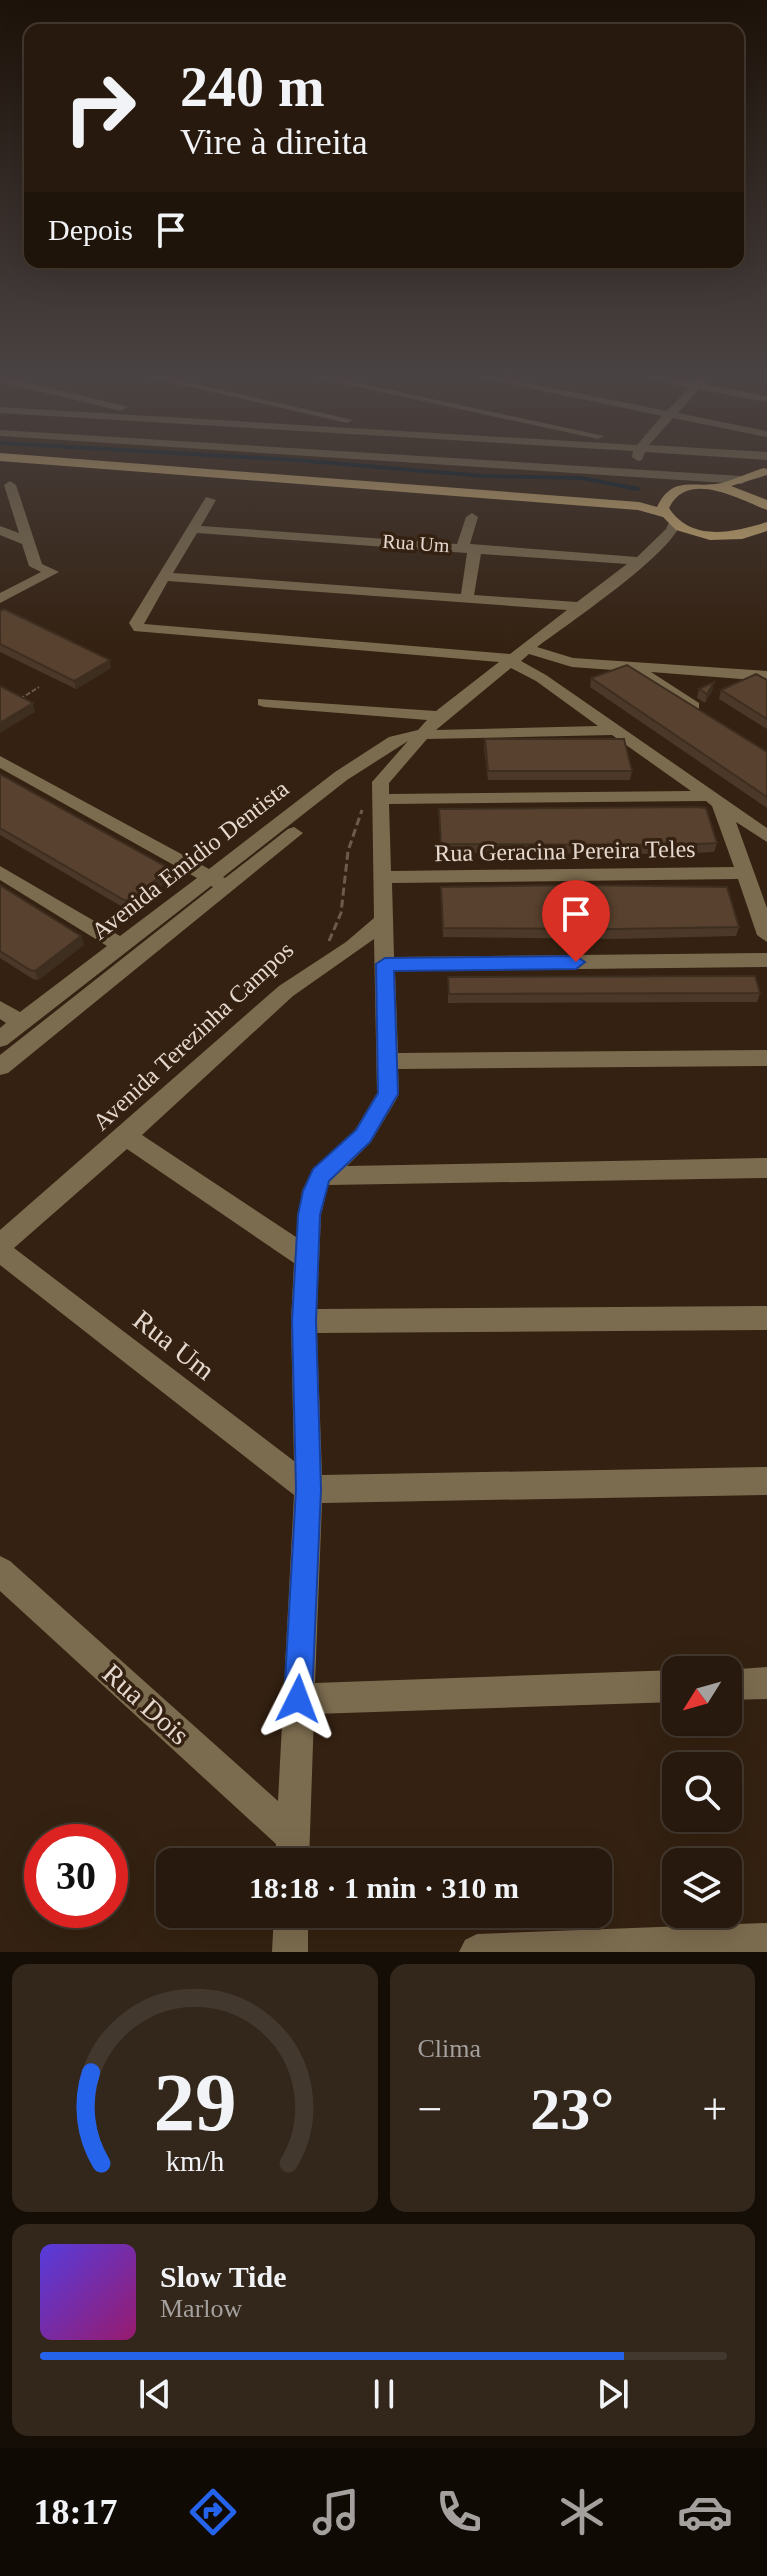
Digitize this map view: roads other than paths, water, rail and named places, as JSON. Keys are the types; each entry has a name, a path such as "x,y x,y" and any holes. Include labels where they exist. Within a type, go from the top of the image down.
{"main road":[{"path":"124,466 639,506 697,532 728,536 765,528"},
{"path":"518,495 650,494 706,487 766,472"},
{"path":"761,501 747,490 766,472"},
{"path":"706,487 761,501"},
{"path":"670,519 664,502 681,490"}],"street":[{"path":"517,466 742,480"},
{"path":"635,474 636,466"},
{"path":"2,596 52,572 36,566 10,485"},
{"path":"210,500 136,623 139,628 765,677"},
{"path":"467,598 472,517"},
{"path":"645,557 672,531 670,519"},
{"name":"Rua Um","path":"192,529 645,557"},
{"path":"0,530 27,541"},
{"path":"292,1848 308,1489 304,1321 309,1215 321,1176 363,1136 388,1094 379,788 419,736 439,716 645,557 682,533 697,532"},
{"path":"165,577 582,607"},
{"path":"517,657 541,678 767,836"},
{"path":"541,678 572,662"},
{"path":"630,666 705,713"},
{"path":"264,702 439,716"},
{"path":"419,736 616,730"},
{"name":"Avenida Emidio Dentista","path":"0,1067 341,776 395,740 419,736"},
{"path":"0,761 218,882"},
{"path":"341,776 379,788 715,799"},
{"name":"Rua Geracina Pereira Teles","path":"715,799 746,873 767,935"},
{"name":"Avenida Emidio Dentista","path":"0,1039 122,946 294,833"},
{"path":"0,872 122,946"},
{"name":"Rua Geracina Pereira Teles","path":"384,877 746,873"},
{"name":"Avenida Terezinha Campos","path":"0,1245 286,991 353,947 382,922"},
{"path":"385,964 767,960"},
{"path":"0,1009 21,1023"},
{"path":"389,1061 767,1058"},
{"path":"126,1136 307,1258"},
{"path":"321,1176 767,1168"},
{"name":"Rua Um","path":"0,1251 308,1489"},
{"path":"304,1321 767,1318"},
{"path":"308,1489 767,1481"},
{"name":"Rua Dois","path":"0,1571 291,1848"},
{"path":"742,1684 767,1683"},
{"path":"298,1699 662,1686"},
{"path":"290,1952 291,1928"},
{"path":"477,1952 767,1941"}],"waterway":[{"path":"367,466 483,476 581,478 638,489"}]}
